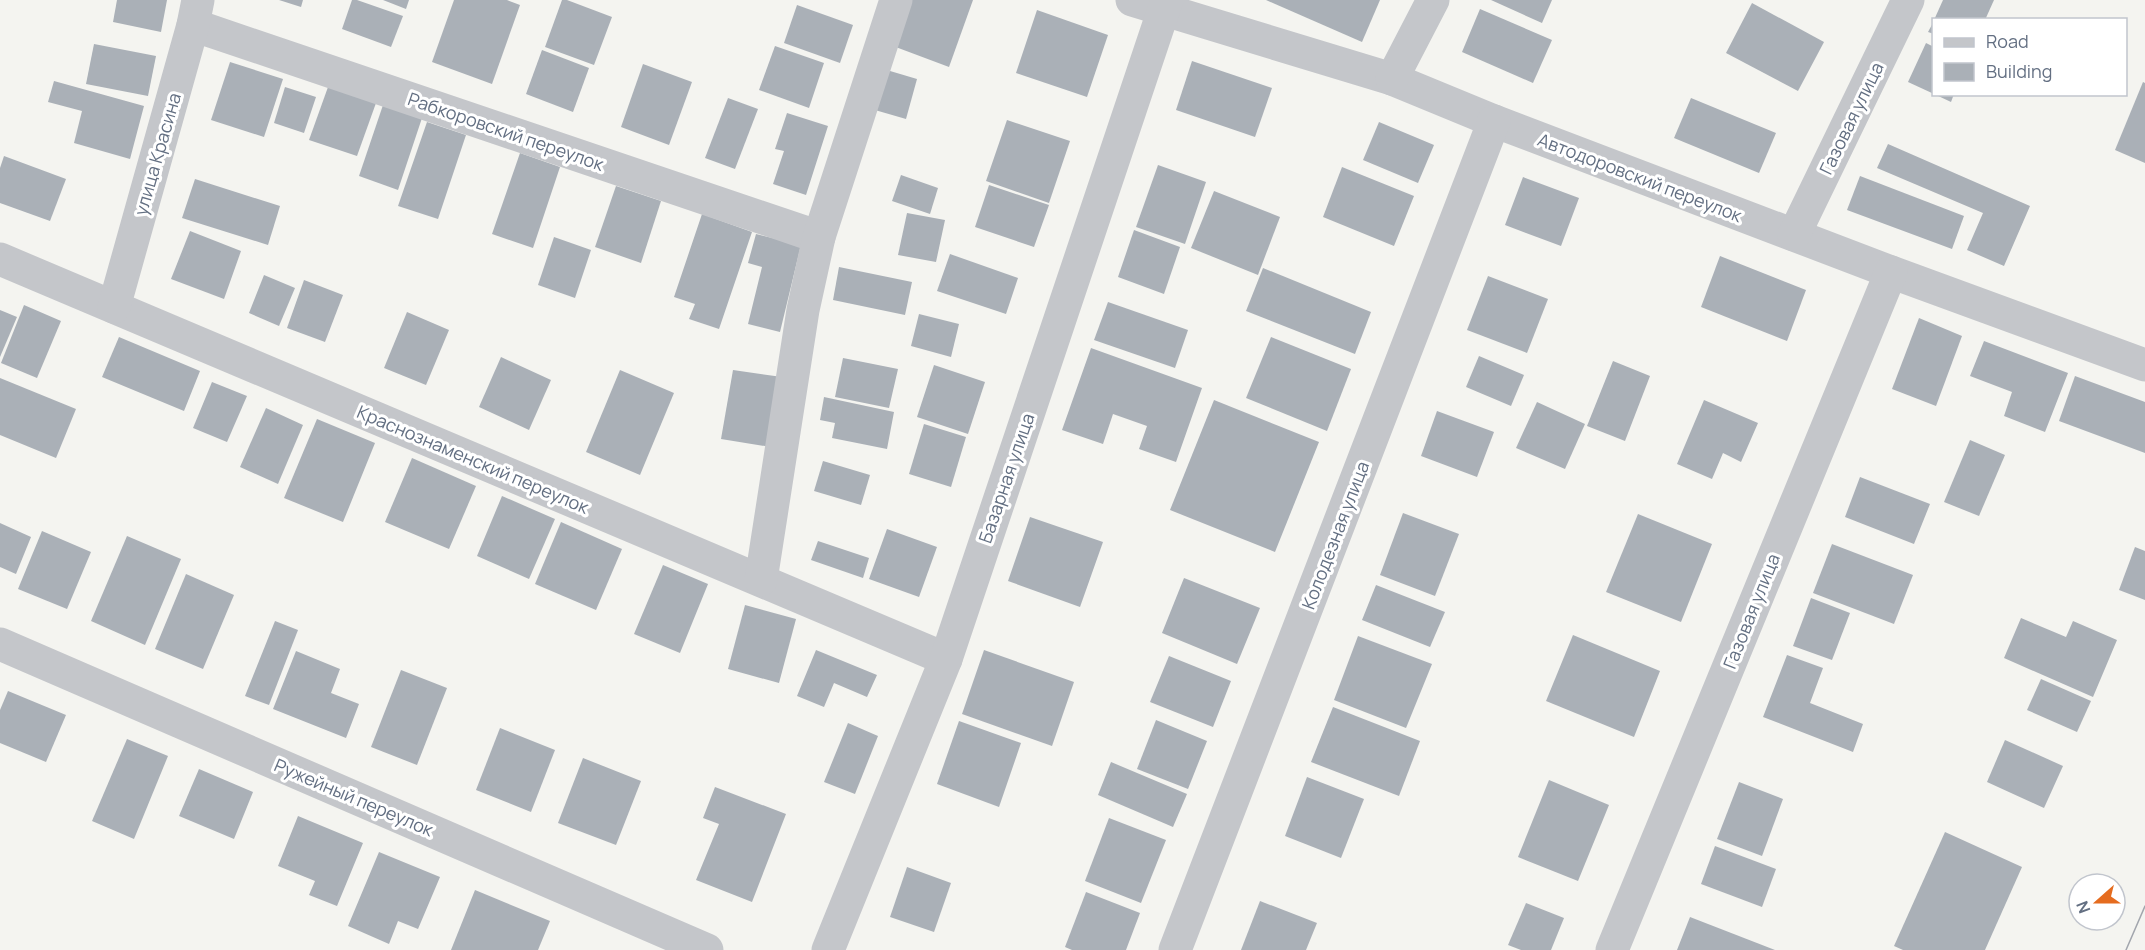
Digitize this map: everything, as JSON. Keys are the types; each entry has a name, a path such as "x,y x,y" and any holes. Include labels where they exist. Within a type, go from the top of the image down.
{"street":[{"path":"761,580 803,310 819,237 896,0"},
{"name":"Автодоровский переулок","path":"1132,0 1165,5 1392,79 1494,121 1891,272 2145,364"},
{"path":"1392,79 1433,0"},
{"name":"Газовая улица","path":"1794,235 1908,0"},
{"name":"Базарная улица","path":"828,950 946,658 1165,5"},
{"name":"Рабкоровский переулок","path":"195,12 819,237"},
{"name":"улица Красина","path":"114,307 195,12"},
{"name":"Колодезная улица","path":"1175,950 1494,121"},
{"name":"Краснознаменский переулок","path":"0,259 946,658"},
{"name":"Газовая улица","path":"1612,950 1891,272"},
{"name":"Ружейный переулок","path":"0,644 707,950"}],"building":[{"path":"117,0 167,0 161,32 113,22"},
{"path":"279,0 303,0 301,7"},
{"path":"352,0 403,16 391,47 342,29"},
{"path":"383,0 409,0 406,9"},
{"path":"454,0 507,0 520,5 492,84 432,62"},
{"path":"562,0 612,17 594,65 545,47"},
{"path":"910,0 973,0 949,67 893,46"},
{"path":"1266,0 1380,0 1362,42"},
{"path":"1491,0 1552,0 1542,23"},
{"path":"1943,0 1994,0 1986,18 1935,18"},
{"path":"1752,3 1824,42 1798,91 1726,53"},
{"path":"797,5 853,25 840,63 784,43"},
{"path":"1480,9 1552,40 1533,83 1462,52"},
{"path":"1037,10 1108,35 1087,97 1016,73"},
{"path":"1926,43 1932,46 1932,93 1908,82"},
{"path":"94,44 156,56 148,96 86,84"},
{"path":"775,46 824,63 809,108 759,90"},
{"path":"542,50 589,68 573,112 526,94"},
{"path":"1192,61 1272,88 1255,137 1176,110"},
{"path":"230,62 283,79 264,137 211,120"},
{"path":"643,64 692,82 669,145 621,127"},
{"path":"880,68 917,79 906,119 868,108"},
{"path":"54,81 144,106 130,159 74,143 82,111 48,102"},
{"path":"2143,82 2145,83 2145,163 2115,150"},
{"path":"285,87 316,97 304,133 274,123"},
{"path":"328,87 376,103 357,156 309,140"},
{"path":"1938,96 1953,96 1951,102"},
{"path":"728,98 758,109 735,169 705,158"},
{"path":"1691,98 1776,133 1759,173 1674,138"},
{"path":"383,105 422,118 398,190 359,176"},
{"path":"787,113 828,126 806,195 773,184 784,151 775,149"},
{"path":"1007,120 1070,141 1049,203 986,181"},
{"path":"427,122 466,135 438,219 398,206"},
{"path":"1379,122 1434,145 1418,183 1363,160"},
{"path":"1888,144 2030,206 2004,266 1967,250 1983,213 1877,168"},
{"path":"520,153 560,167 533,248 492,234"},
{"path":"4,156 66,179 50,221 0,203 0,168"},
{"path":"1158,165 1206,182 1185,244 1136,227"},
{"path":"1342,167 1414,196 1394,246 1323,217"},
{"path":"901,175 938,188 930,214 892,201"},
{"path":"1860,176 1964,216 1952,249 1847,210"},
{"path":"1523,177 1579,198 1561,246 1505,225"},
{"path":"195,179 280,206 268,245 182,218"},
{"path":"989,185 1049,205 1034,247 975,227"},
{"path":"616,186 661,201 641,263 595,247"},
{"path":"1214,191 1280,217 1258,275 1191,248"},
{"path":"907,213 945,220 936,262 898,255"},
{"path":"702,214 752,232 719,329 689,319 695,304 674,297"},
{"path":"1134,230 1180,247 1164,294 1118,277"},
{"path":"190,231 241,251 224,299 171,279"},
{"path":"756,234 801,245 780,332 748,324 762,267 748,263"},
{"path":"554,237 591,250 575,298 538,285"},
{"path":"950,254 1018,278 1006,314 937,291"},
{"path":"1720,256 1806,290 1787,341 1701,307"},
{"path":"839,267 912,282 905,315 833,300"},
{"path":"1263,268 1371,312 1355,354 1246,311"},
{"path":"264,275 295,288 279,326 249,313"},
{"path":"1488,276 1548,299 1527,353 1467,330"},
{"path":"304,280 343,295 325,342 287,328"},
{"path":"1108,302 1188,330 1175,368 1094,340"},
{"path":"24,305 61,321 37,378 1,363"},
{"path":"0,310 17,317 0,357"},
{"path":"407,312 449,330 426,385 384,368"},
{"path":"919,314 959,324 951,357 911,346"},
{"path":"1919,318 1962,336 1936,406 1892,389"},
{"path":"119,337 200,371 184,411 102,377"},
{"path":"1271,337 1351,369 1327,431 1246,398"},
{"path":"1984,341 2068,373 2045,432 2004,416 2012,392 1970,376"},
{"path":"1091,348 1202,388 1176,462 1139,449 1147,426 1113,414 1103,444 1062,430"},
{"path":"1479,356 1524,375 1511,406 1466,387"},
{"path":"501,357 551,380 529,430 479,407"},
{"path":"843,358 898,369 889,408 835,397"},
{"path":"1613,361 1650,376 1625,441 1587,426"},
{"path":"934,365 985,382 968,434 917,417"},
{"path":"620,370 674,393 640,475 586,452"},
{"path":"733,370 782,377 771,447 721,439"},
{"path":"2075,376 2145,402 2145,453 2059,421"},
{"path":"0,378 76,409 56,458 0,435"},
{"path":"212,382 247,396 227,442 193,428"},
{"path":"824,397 894,412 887,449 832,438 835,423 820,420"},
{"path":"1214,400 1319,442 1275,552 1170,510"},
{"path":"1704,400 1758,423 1741,462 1723,453 1712,479 1677,464"},
{"path":"1537,402 1585,424 1565,469 1516,448"},
{"path":"266,408 303,425 278,484 240,467"},
{"path":"1437,411 1494,432 1477,477 1421,456"},
{"path":"317,419 375,443 343,522 284,498"},
{"path":"924,424 966,437 951,487 909,474"},
{"path":"1970,440 2005,455 1979,516 1944,502"},
{"path":"412,458 476,486 449,549 385,522"},
{"path":"823,461 870,475 861,505 814,491"},
{"path":"1860,477 1930,504 1914,544 1845,517"},
{"path":"502,496 555,519 529,579 477,556"},
{"path":"1403,513 1459,534 1435,596 1380,575"},
{"path":"1638,514 1712,544 1681,622 1606,592"},
{"path":"1030,517 1103,542 1080,607 1008,581"},
{"path":"561,522 622,549 596,610 535,584"},
{"path":"0,523 31,537 16,574 0,567"},
{"path":"887,529 937,547 919,597 869,579"},
{"path":"42,531 91,552 67,609 18,589"},
{"path":"127,536 181,559 145,645 91,621"},
{"path":"818,541 869,558 863,578 811,560"},
{"path":"1832,544 1913,575 1894,624 1813,593"},
{"path":"2135,547 2145,551 2145,600 2119,590"},
{"path":"663,565 708,584 680,653 634,634"},
{"path":"186,574 234,595 203,669 155,649"},
{"path":"1184,578 1260,608 1237,664 1162,633"},
{"path":"1376,585 1445,612 1430,647 1362,620"},
{"path":"1811,598 1850,613 1832,660 1793,646"},
{"path":"745,605 796,619 779,683 728,669"},
{"path":"2021,618 2066,637 2073,621 2117,640 2093,697 2004,658"},
{"path":"275,621 298,630 269,705 245,696"},
{"path":"1573,635 1660,671 1634,737 1546,701"},
{"path":"1358,636 1432,664 1406,728 1334,700"},
{"path":"816,650 877,675 867,697 834,683 824,707 797,696"},
{"path":"984,650 1074,682 1052,746 962,714"},
{"path":"296,651 340,669 331,693 359,704 346,738 273,709"},
{"path":"1787,655 1823,668 1810,703 1863,724 1853,752 1763,717"},
{"path":"1169,656 1231,681 1213,727 1150,702"},
{"path":"401,670 447,688 417,765 371,747"},
{"path":"2041,679 2091,701 2077,732 2027,710"},
{"path":"8,691 66,715 46,762 0,743 0,710"},
{"path":"1333,707 1420,741 1399,796 1311,762"},
{"path":"1156,720 1207,741 1188,789 1137,769"},
{"path":"959,721 1021,743 999,807 937,784"},
{"path":"848,723 878,736 855,794 824,782"},
{"path":"500,728 555,750 531,812 476,790"},
{"path":"127,739 168,756 134,839 92,821"},
{"path":"2005,740 2063,766 2044,808 1987,782"},
{"path":"583,758 641,781 616,845 558,823"},
{"path":"1111,762 1187,794 1173,827 1098,795"},
{"path":"199,769 253,792 234,839 179,816"},
{"path":"1307,777 1364,799 1341,858 1285,836"},
{"path":"1549,780 1609,805 1578,881 1518,857"},
{"path":"1739,782 1783,799 1762,856 1717,839"},
{"path":"715,787 786,814 752,902 696,880 719,824 703,818"},
{"path":"298,816 363,843 337,906 309,895 315,881 278,866"},
{"path":"1109,818 1166,840 1141,903 1085,881"},
{"path":"1945,832 2022,867 1985,950 1903,950 1894,946"},
{"path":"1715,846 1776,869 1762,907 1701,884"},
{"path":"379,852 440,877 418,929 398,921 389,944 348,926"},
{"path":"907,867 951,883 934,932 890,917"},
{"path":"475,890 550,921 538,950 451,950"},
{"path":"1086,892 1140,913 1126,950 1072,950 1065,947"},
{"path":"1260,901 1317,923 1306,950 1241,950"},
{"path":"1526,903 1564,918 1551,950 1521,950 1508,945"},
{"path":"1690,917 1775,950 1677,950"}],"tram line":[{"path":"2126,950 2145,906"}]}
